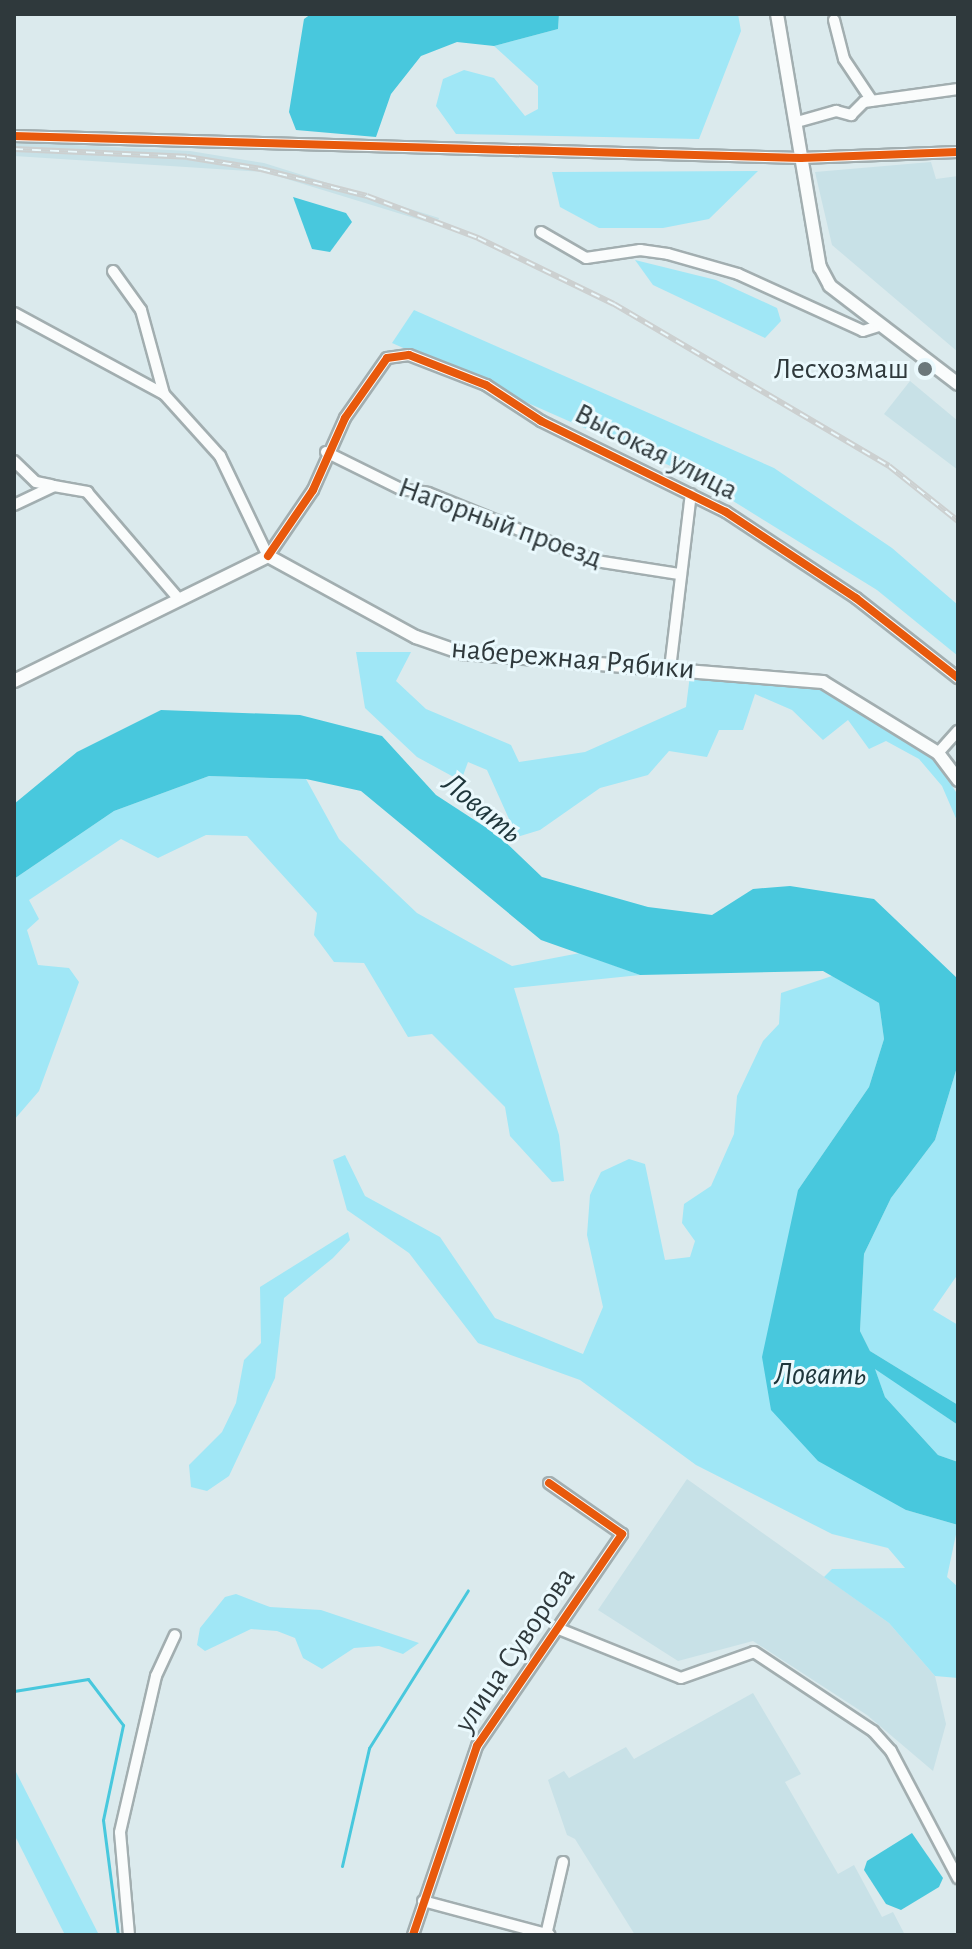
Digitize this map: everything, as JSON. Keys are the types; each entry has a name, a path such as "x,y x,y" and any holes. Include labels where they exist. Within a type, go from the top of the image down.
{"street":[{"path":"777,14 820,267 830,286 958,384"},
{"path":"834,20 844,59 872,101"},
{"path":"797,122 836,111 851,115 872,101 958,89"},
{"path":"14,136 801,158 958,152"},
{"path":"541,232 586,258 640,250 668,254 738,274 863,331 881,325"},
{"path":"113,271 141,310 164,394"},
{"path":"14,313 164,394 220,456 268,556"},
{"name":"Высокая улица","path":"326,452 387,358 396,353 486,385 541,421 691,494 856,598 958,678"},
{"path":"14,681 268,556 313,490 326,452"},
{"name":"Нагорный проезд","path":"326,452 401,489 428,493 596,561 679,574"},
{"path":"14,461 36,482 87,492 109,511 178,598"},
{"path":"14,505 54,486"},
{"path":"670,669 691,494"},
{"name":"набережная Рябики","path":"268,556 446,649 823,682 938,753 958,780"},
{"path":"938,753 958,731"},
{"name":"улица Суворова","path":"413,1935 477,1746 622,1534 549,1483"},
{"path":"559,1629 681,1678 754,1652 873,1731 891,1751 958,1878"},
{"path":"129,1935 120,1832 156,1676 175,1635"},
{"path":"423,1901 547,1935 563,1862"}],"shaded area":[{"path":"559,14 738,14 741,31 699,139 456,134 436,106 443,79 464,70 494,78 525,116 538,109 538,86 494,46 558,29"},
{"path":"14,142 190,151 264,163 439,218 437,225 264,172 14,156"},
{"path":"931,162 936,179 958,176 958,352 832,245 815,172"},
{"path":"758,171 709,219 663,228 599,228 560,207 552,172"},
{"path":"635,260 716,280 777,308 781,321 765,338 653,285"},
{"path":"414,310 774,468 892,548 958,605 958,656 877,590 691,475 392,343"},
{"path":"910,381 958,421 958,470 884,414"},
{"path":"356,652 411,652 396,681 426,709 511,745 519,762 585,752 686,707 690,675 805,682 827,689 932,756 958,795 958,823 942,786 919,759 886,741 869,749 848,720 823,740 792,710 755,694 743,730 719,730 707,757 669,751 648,775 600,788 540,830 517,837 487,770 468,762 461,781 417,757 365,708"},
{"path":"209,776 306,779 339,839 417,913 512,966 580,953 640,975 514,988 559,1135 564,1181 552,1182 510,1136 505,1107 432,1034 408,1037 364,963 334,962 314,935 317,913 247,836 206,835 158,858 121,839 29,900 39,919 27,930 38,965 69,968 79,982 39,1091 14,1120 14,879 114,811"},
{"path":"832,976 879,1003 884,1039 869,1087 798,1190 906,1510 958,1525 947,1577 958,1587 958,1678 935,1676 889,1623 824,1577 832,1569 905,1568 888,1548 832,1534 696,1465 580,1380 478,1343 409,1253 347,1210 333,1160 345,1155 365,1196 440,1237 495,1318 583,1354 603,1307 587,1235 590,1195 601,1172 629,1159 645,1164 665,1260 690,1257 695,1241 682,1223 684,1204 711,1186 734,1134 737,1096 763,1041 779,1024 781,993"},
{"path":"958,1064 958,1274 933,1310 958,1325 958,1405 870,1351 860,1331 864,1254 891,1198 935,1140"},
{"path":"348,1232 350,1240 333,1258 284,1298 275,1378 229,1476 207,1491 191,1487 189,1465 222,1432 236,1403 244,1360 261,1343 260,1287"},
{"path":"874,1367 958,1425 958,1462 938,1455 885,1397"},
{"path":"687,1479 889,1623 935,1676 946,1724 933,1771 867,1715 753,1641 678,1661 598,1610"},
{"path":"236,1594 270,1607 321,1610 419,1643 403,1654 379,1646 354,1648 322,1669 303,1658 295,1638 277,1631 251,1629 205,1651 197,1645 200,1628 225,1597"},
{"path":"753,1693 801,1774 785,1782 838,1874 854,1865 882,1917 893,1912 905,1935 635,1935 575,1839 567,1835 548,1780 564,1771 569,1778 626,1747 634,1759"},
{"path":"14,1768 99,1935 65,1935 14,1834"}],"water":[{"path":"311,14 559,14 558,29 494,46 457,42 421,56 391,94 376,137 296,130 289,112 304,19"},
{"path":"293,197 346,213 352,222 330,252 312,249"},
{"name":"Ловать","path":"161,710 300,715 382,736 436,795 499,836 542,877 648,907 712,915 753,889 790,886 874,899 958,979 958,1064 935,1140 891,1198 864,1254 860,1331 870,1351 958,1405 958,1425 875,1369 885,1397 938,1455 958,1462 958,1525 906,1510 818,1461 771,1410 762,1357 798,1190 869,1087 884,1039 879,1003 823,971 640,975 541,940 361,791 306,779 209,776 114,811 14,879 14,804 77,752"},
{"path":"912,1833 943,1878 939,1887 901,1910 886,1904 864,1870 867,1861"}],"waterway":[{"path":"342,1866 369,1748 468,1590"},
{"path":"14,1691 88,1679 123,1725 103,1820 118,1935"}],"railway":[{"path":"14,149 187,157 261,169 367,196 478,238 614,304 889,466 958,521"}],"cycle path":[{"path":"14,136 801,158 958,152"},
{"path":"268,556 313,490 345,418 387,358 409,355 486,385 541,421 726,512 856,598 958,678"},
{"path":"413,1935 477,1746 622,1534 549,1483"}],"place":[{"name":"Лесхозмаш","path":"925,369"}]}
